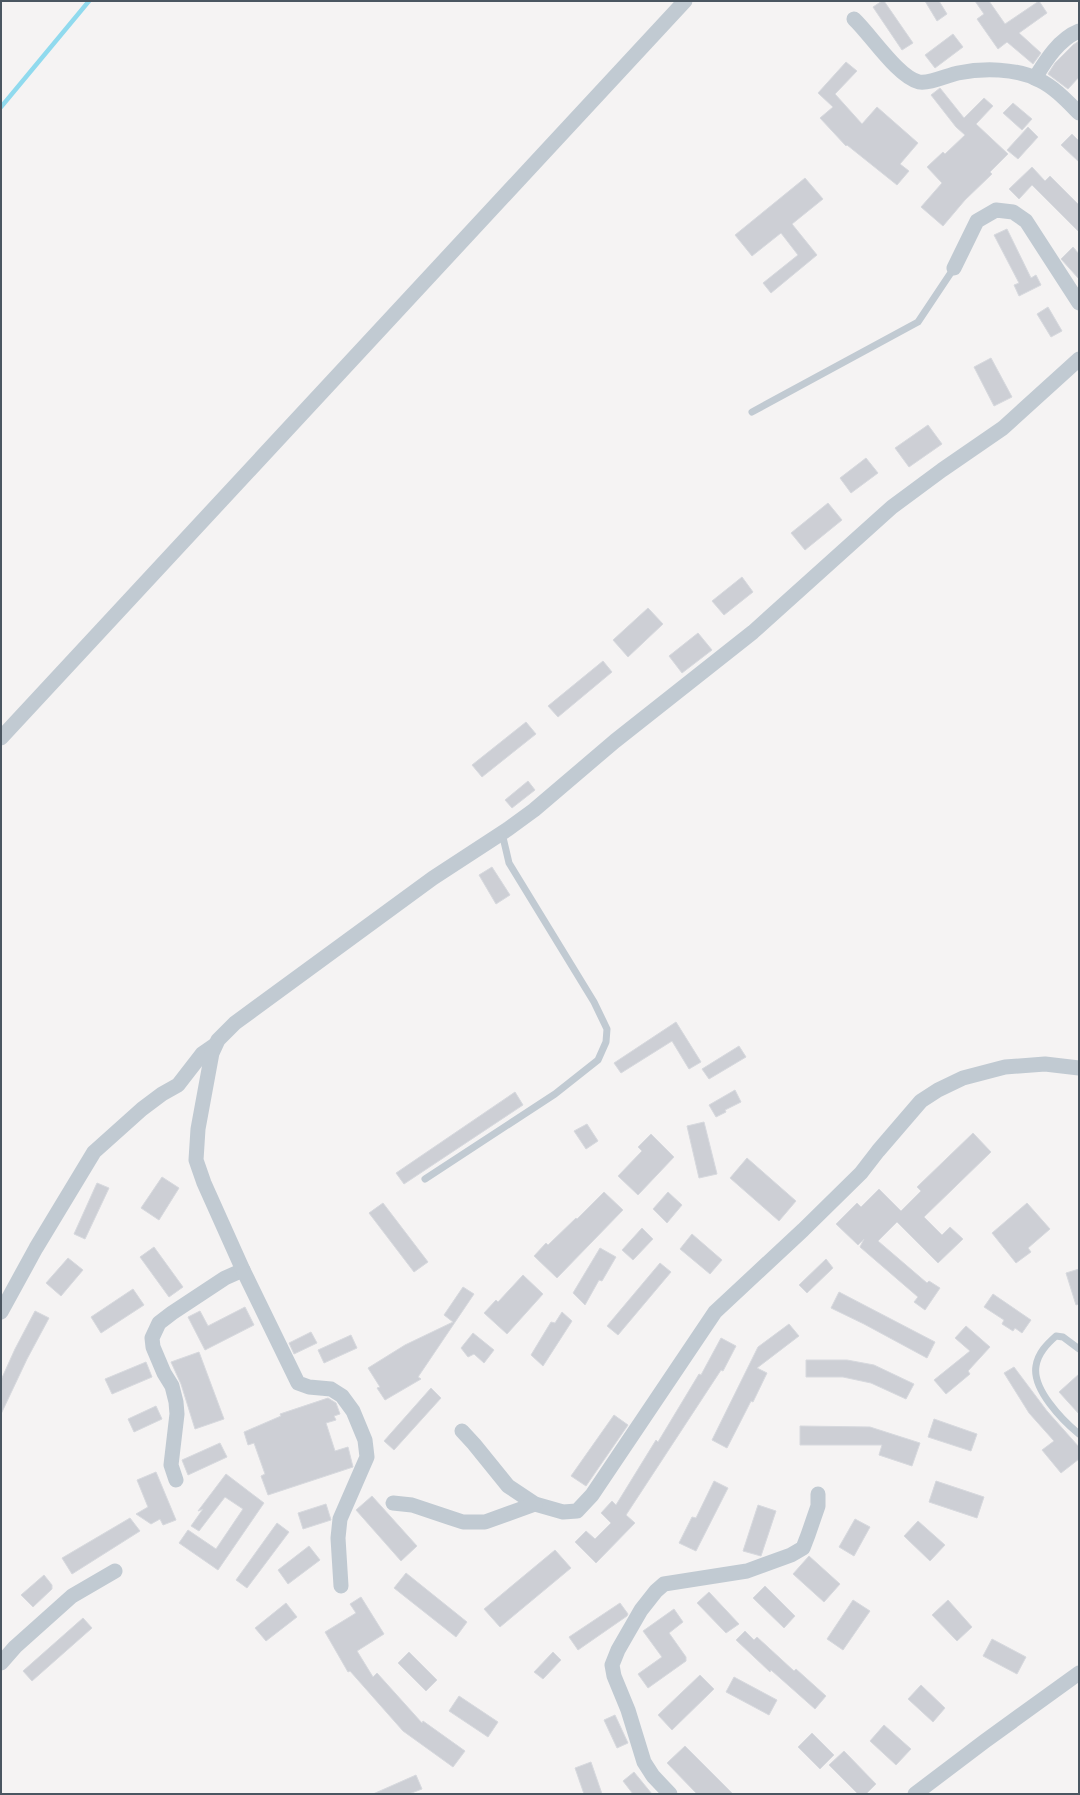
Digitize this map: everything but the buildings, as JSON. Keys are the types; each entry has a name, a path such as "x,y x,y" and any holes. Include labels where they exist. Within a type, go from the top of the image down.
{"street":[{"path":"1,738 685,1"},
{"path":"854,20 863,28 902,73 920,82 959,73 988,70 1022,73 1035,78 1062,97 1079,112"},
{"path":"1035,78 1056,48 1070,34 1079,31"},
{"path":"954,268 977,221 996,210 1014,212 1026,221 1079,303"},
{"path":"341,1586 338,1538 340,1519 367,1457 365,1440 353,1411 342,1396 331,1389 309,1387 298,1383 243,1270 204,1183 196,1160 198,1129 212,1053 218,1040 235,1023 433,878 502,833 534,810 615,741 753,632 892,508 942,470 1003,428 1079,359"},
{"path":"1,1312 36,1248 94,1152 142,1109 162,1094 178,1085 202,1054 215,1045"},
{"path":"462,1431 508,1486 535,1504 563,1512 577,1511 592,1495 715,1312 803,1230 861,1173 878,1150 921,1101 938,1090 963,1078 1006,1067 1045,1064 1079,1068"},
{"path":"176,1480 171,1465 177,1414 176,1402 172,1386 164,1373 153,1347 152,1338 159,1323 172,1313 225,1278 243,1270"},
{"path":"670,1794 653,1776 644,1762 628,1710 614,1676 612,1665 618,1650 641,1610 656,1591 664,1584 747,1571 791,1556 803,1548 818,1506 818,1494"},
{"path":"393,1502 412,1506 463,1522 485,1522 535,1504"},
{"path":"1,1663 15,1647 72,1596 115,1570"},
{"path":"915,1794 984,1741 1079,1673"}],"lane":[{"path":"752,412 918,322 954,268"},
{"path":"425,1179 555,1094 598,1060 606,1042 608,1029 594,1002 509,863 502,833"},
{"path":"1079,1349 1063,1336 1056,1336 1043,1348 1036,1366 1037,1379 1046,1400 1079,1434"}],"waterway":[{"path":"1,107 89,1"}]}
